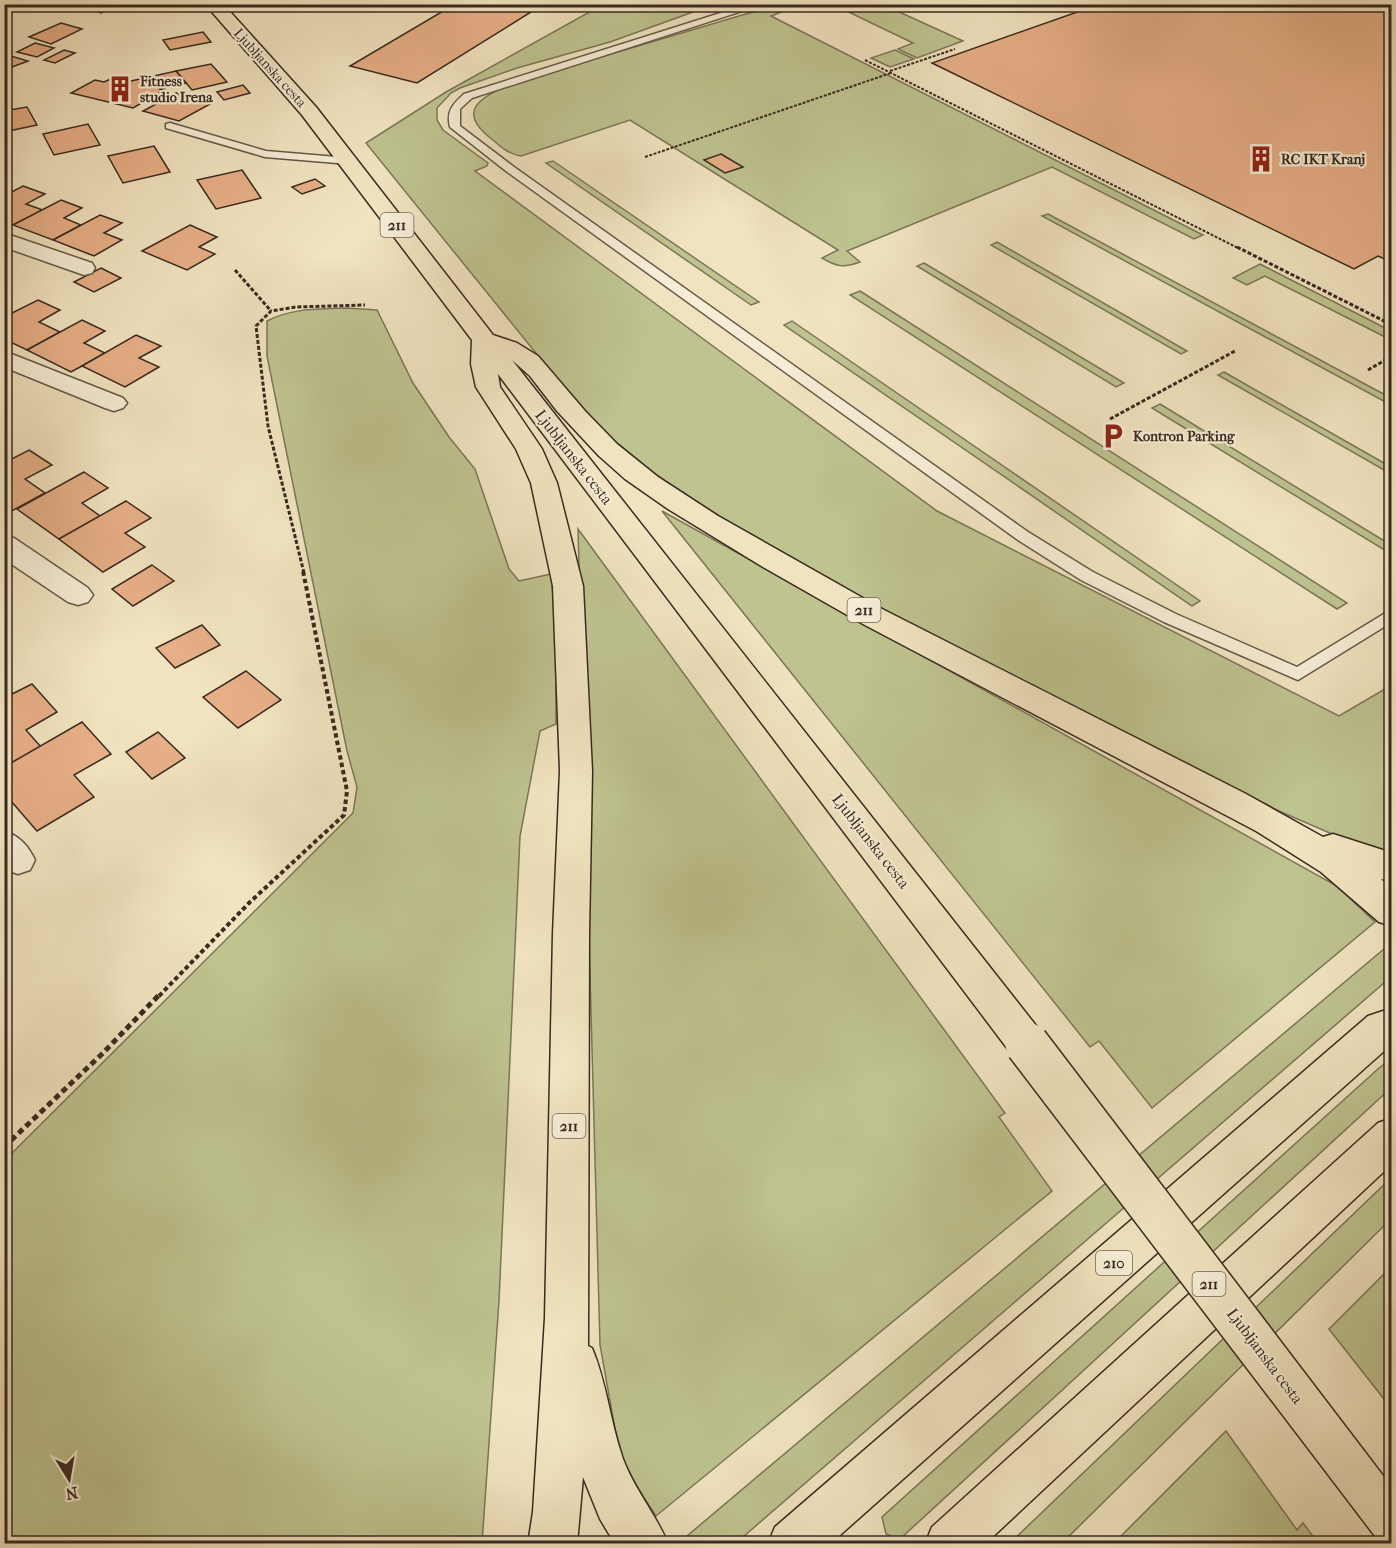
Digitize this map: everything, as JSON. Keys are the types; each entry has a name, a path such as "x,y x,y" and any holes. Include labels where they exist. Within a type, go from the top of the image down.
{"main road":[{"name":"Ljubljanska cesta","path":"213,4 309,111 349,161 1392,1523"},
{"name":"211","path":"552,1544 557,1512 567,1318 571,934 576,771 568,586 544,483 529,449 488,387 483,364 484,340 514,352 533,364 572,412 609,450 638,475 692,512 768,558 983,674 1282,829 1340,865 1366,885 1392,911"},
{"name":"211","path":"1282,829 1374,863 1392,867"},
{"name":"210","path":"792,1544 1387,1026"},
{"path":"949,1544 1392,1137"},
{"name":"211","path":"567,1318 582,1395 599,1462 624,1516 644,1544"},
{"path":"824,1544 845,1497"}],"street":[{"path":"4,240 84,268"},
{"path":"4,358 114,403"},
{"path":"4,545 78,595"}],"lane":[{"path":"760,4 468,96 453,108 452,116 455,127 519,176 1004,522 1087,576 1170,618 1298,674 1392,614"},
{"path":"170,126 265,154 349,161"}],"path":[{"path":"645,158 955,49"},
{"path":"865,60 1392,325"},
{"path":"235,270 270,311"},
{"path":"4,1147 102,1054 250,902 344,815 347,791 343,768 299,549 268,426 256,326 270,311 296,307 365,305"},
{"path":"1110,419 1235,351"},
{"path":"1368,370 1392,356"}],"green space":[{"path":"680,4 691,7 693,12 610,42 517,68 460,88 451,93 437,108 437,120 443,130 488,163 487,166 475,171 937,511 1339,716 1385,689 1391,694 1391,852 1353,843 1279,811 875,605 736,527 655,474 606,434 552,373 366,143 446,92 602,5"},
{"path":"834,5 884,5 963,41 917,58 898,49 913,43"},
{"path":"787,10 771,16 1203,235 1194,239 1052,167 847,251 860,262 841,266 822,258 838,250 630,120 521,156 503,148 476,122 474,114 481,101 510,84 749,13"},
{"path":"895,50 914,59 890,67 871,58"},
{"path":"553,161 759,302 751,305 546,163"},
{"path":"1048,214 1391,398 1391,405 1042,216"},
{"path":"997,242 1187,351 1181,354 991,245"},
{"path":"924,263 1124,383 1116,387 917,266"},
{"path":"1260,264 1391,331 1391,340 1265,276 1247,285 1233,278"},
{"path":"860,291 1347,603 1337,609 850,295"},
{"path":"346,308 377,310 413,383 449,437 475,469 509,569 519,581 551,574 556,628 556,724 540,731 520,836 499,1301 482,1543 5,1544 5,1160 353,813 357,787 347,751 267,356 267,321 296,311"},
{"path":"792,321 1200,601 1192,606 784,325"},
{"path":"1224,372 1391,467 1391,474 1218,375"},
{"path":"1160,404 1391,545 1391,554 1152,408"},
{"path":"662,511 1337,886 1375,922 1152,1108 1099,1041 1090,1047"},
{"path":"578,529 1005,1113 999,1117 1052,1191 656,1516 621,1463 600,1345"},
{"path":"1391,943 1391,977 736,1543 684,1544 681,1541"},
{"path":"1390,1060 1391,1088 900,1539 886,1534 882,1517"},
{"path":"1391,1178 1391,1219 1062,1543 1009,1544"},
{"path":"1391,1267 1391,1408 1329,1329"},
{"path":"1226,1431 1297,1530 1303,1523 1318,1543 1114,1543"}],"building":[{"path":"77,4 121,4 101,13"},
{"path":"455,4 526,4 539,7 417,83 350,66"},
{"name":"RC IKT Kranj","path":"1100,4 1392,4 1392,262 1378,256 1354,269 932,63"},
{"path":"61,23 82,29 51,44 29,37"},
{"path":"203,32 211,42 170,50 163,40"},
{"path":"35,43 54,48 37,57 17,52"},
{"path":"64,50 75,53 55,63 44,60"},
{"path":"4,54 28,61 4,70"},
{"path":"211,64 227,82 192,90 176,71"},
{"name":"Fitness studio Irena","path":"176,71 186,83 159,89 164,90 133,108 71,93 95,80 104,82 115,77 131,81"},
{"path":"243,85 250,93 224,100 217,92"},
{"path":"176,93 212,103 179,121 143,111"},
{"path":"27,107 37,125 4,132 4,111"},
{"path":"88,124 100,145 54,155 43,134"},
{"path":"154,146 170,172 123,183 108,156"},
{"path":"721,154 743,167 725,173 704,160"},
{"path":"242,170 261,198 216,209 197,180"},
{"path":"315,179 325,186 302,194 292,187"},
{"path":"23,186 45,194 26,204 43,210 13,225 4,222 4,196"},
{"path":"61,200 82,208 64,218 81,225 53,240 13,225"},
{"path":"100,215 122,223 104,233 122,240 94,256 53,240"},
{"path":"190,225 217,237 199,247 215,254 187,270 142,251"},
{"path":"101,268 121,278 94,292 74,282"},
{"path":"38,300 60,310 39,322 60,332 27,350 4,339 4,317"},
{"path":"82,320 105,331 84,343 105,353 71,372 27,350"},
{"path":"136,335 161,346 139,358 159,367 125,387 82,366"},
{"path":"29,450 52,465 25,479 45,493 4,515 4,463"},
{"path":"84,472 108,488 82,503 100,516 59,539 17,509"},
{"path":"126,501 151,518 125,533 145,547 103,572 59,539"},
{"path":"152,565 174,581 133,606 112,589"},
{"path":"202,625 220,645 175,668 156,648"},
{"path":"246,671 281,700 238,728 203,697"},
{"path":"32,684 57,712 26,730 41,747 4,767 4,698"},
{"path":"82,722 111,754 74,775 94,797 37,831 4,793 4,767"},
{"path":"158,732 185,758 152,779 126,752"}],"place":[{"name":"Fitness studio Irena","path":"120,89"},
{"name":"RC IKT Kranj","path":"1261,159"},
{"name":"Kontron Parking","path":"1113,436"}]}
